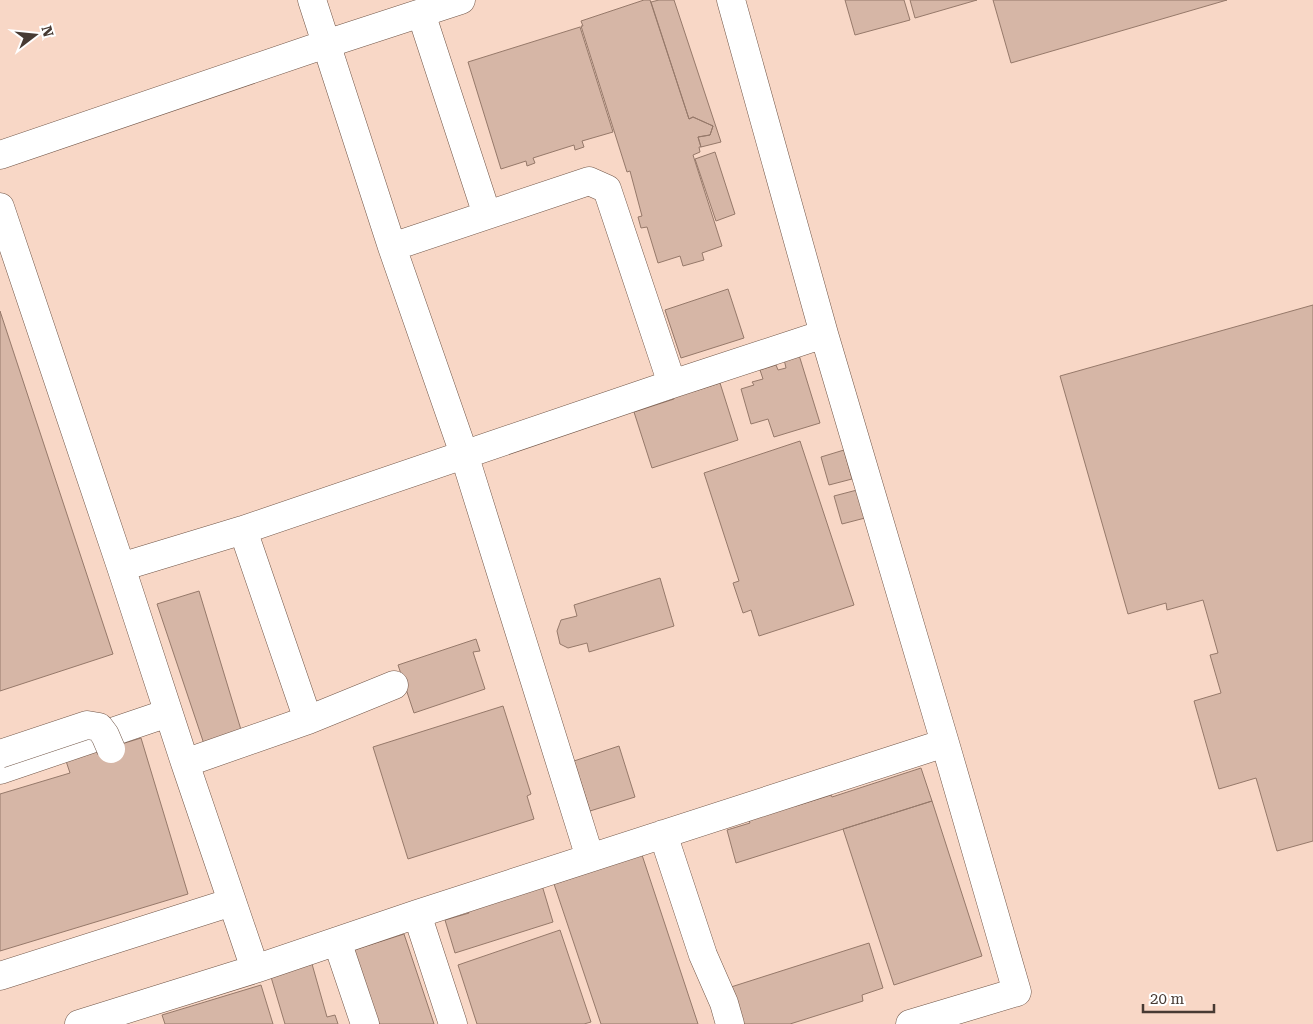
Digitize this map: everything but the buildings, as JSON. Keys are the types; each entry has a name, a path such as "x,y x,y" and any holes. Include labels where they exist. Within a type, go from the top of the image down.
{"lane":[{"path":"312,0 392,247 464,454 590,858"},
{"path":"0,155 461,0"},
{"path":"731,0 824,334 946,742 1017,992 910,1024"},
{"path":"421,13 486,215"},
{"path":"392,247 589,181 607,189 672,384"},
{"path":"0,207 255,970"},
{"path":"121,567 243,530 824,334"},
{"path":"243,530 308,720"},
{"path":"185,763 308,720 394,685"},
{"path":"0,770 168,713"},
{"path":"0,754 87,725 98,726 111,748"},
{"path":"79,1024 144,1014 255,970 337,941 946,742"},
{"path":"663,834 704,955 727,1014"},
{"path":"0,976 232,902"},
{"path":"417,914 454,1024"},
{"path":"337,941 365,1024"}]}
